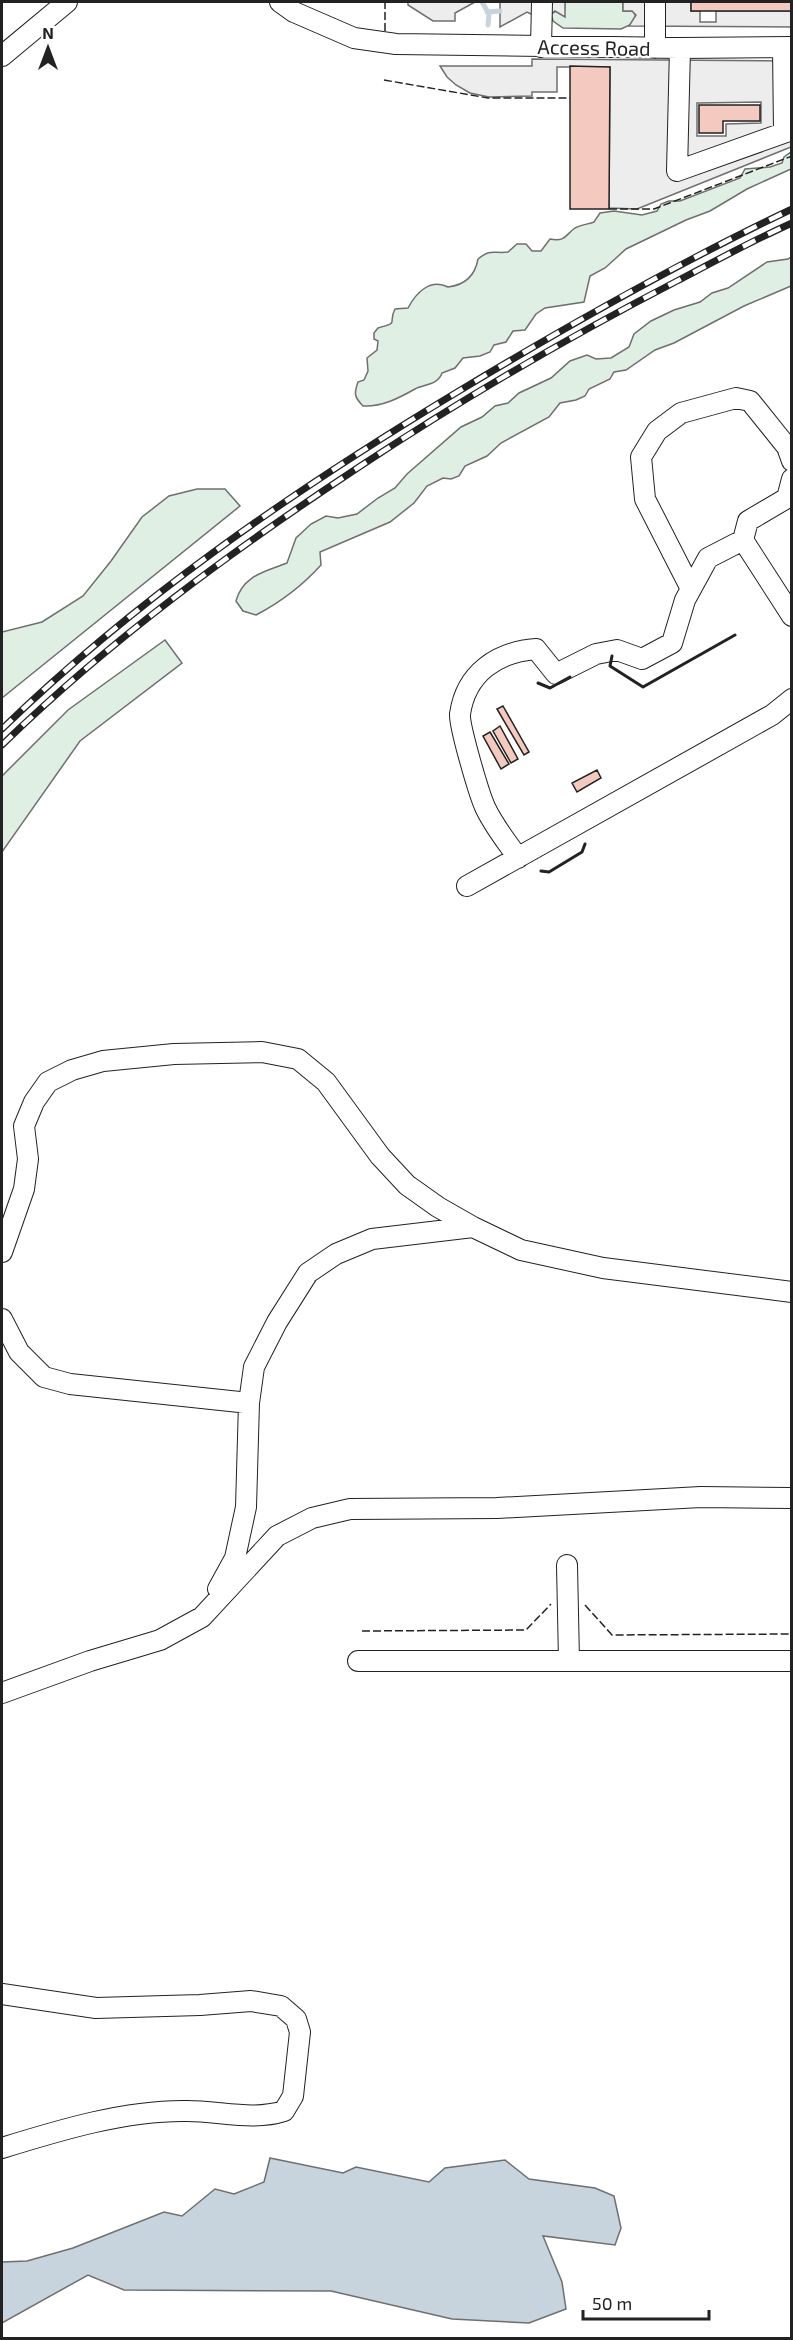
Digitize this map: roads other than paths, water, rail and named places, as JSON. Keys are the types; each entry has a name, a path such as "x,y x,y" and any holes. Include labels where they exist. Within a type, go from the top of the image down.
{"street":[{"path":"2,56 67,2"},
{"name":"Access Road","path":"280,2 294,12 354,38 396,44 655,48 787,47"},
{"path":"541,46 542,2"},
{"path":"655,2 655,48"},
{"path":"680,48 677,171 788,131 787,47"},
{"path":"691,589 645,499 641,457 657,431 681,413 736,398 750,401 787,447 792,460"},
{"path":"792,479 787,498 748,521 743,540 792,616"},
{"path":"518,858 486,808 460,717 466,693 476,675 515,650 536,649 556,674 596,654 617,650 642,659 672,643 685,600 708,558 743,540"},
{"path":"467,886 772,716 792,699"},
{"path":"2,1252 24,1189 28,1159 24,1126 34,1102 48,1082 72,1070 103,1060 174,1054 262,1052 298,1059 326,1082 380,1156 407,1185 473,1227 521,1250 603,1268 792,1292"},
{"path":"202,1617 235,1558 238,1548 246,1508 249,1402 254,1367 276,1322 308,1273 336,1254 372,1239 473,1227"},
{"path":"2,1318 19,1352 44,1377 70,1384 249,1402"},
{"path":"2,1693 90,1661 160,1640 202,1617 277,1536 312,1518 350,1509 497,1508 701,1497 792,1498"},
{"path":"567,1565 569,1661"},
{"path":"358,1661 792,1661"},
{"path":"2,1994 96,2008 251,2001 281,2006 296,2019 300,2032 293,2096 284,2112 270,2116 187,2111 128,2116 56,2131 2,2148"}],"waterway":[{"path":"482,2 489,14 488,25"},
{"path":"487,12 500,11"}],"railway":[{"path":"2,729 106,636 160,593 273,510 331,471 449,397 575,323 661,275 792,209"},
{"path":"2,745 43,706 129,633 219,564 359,467 476,393 555,347 792,223"}]}
